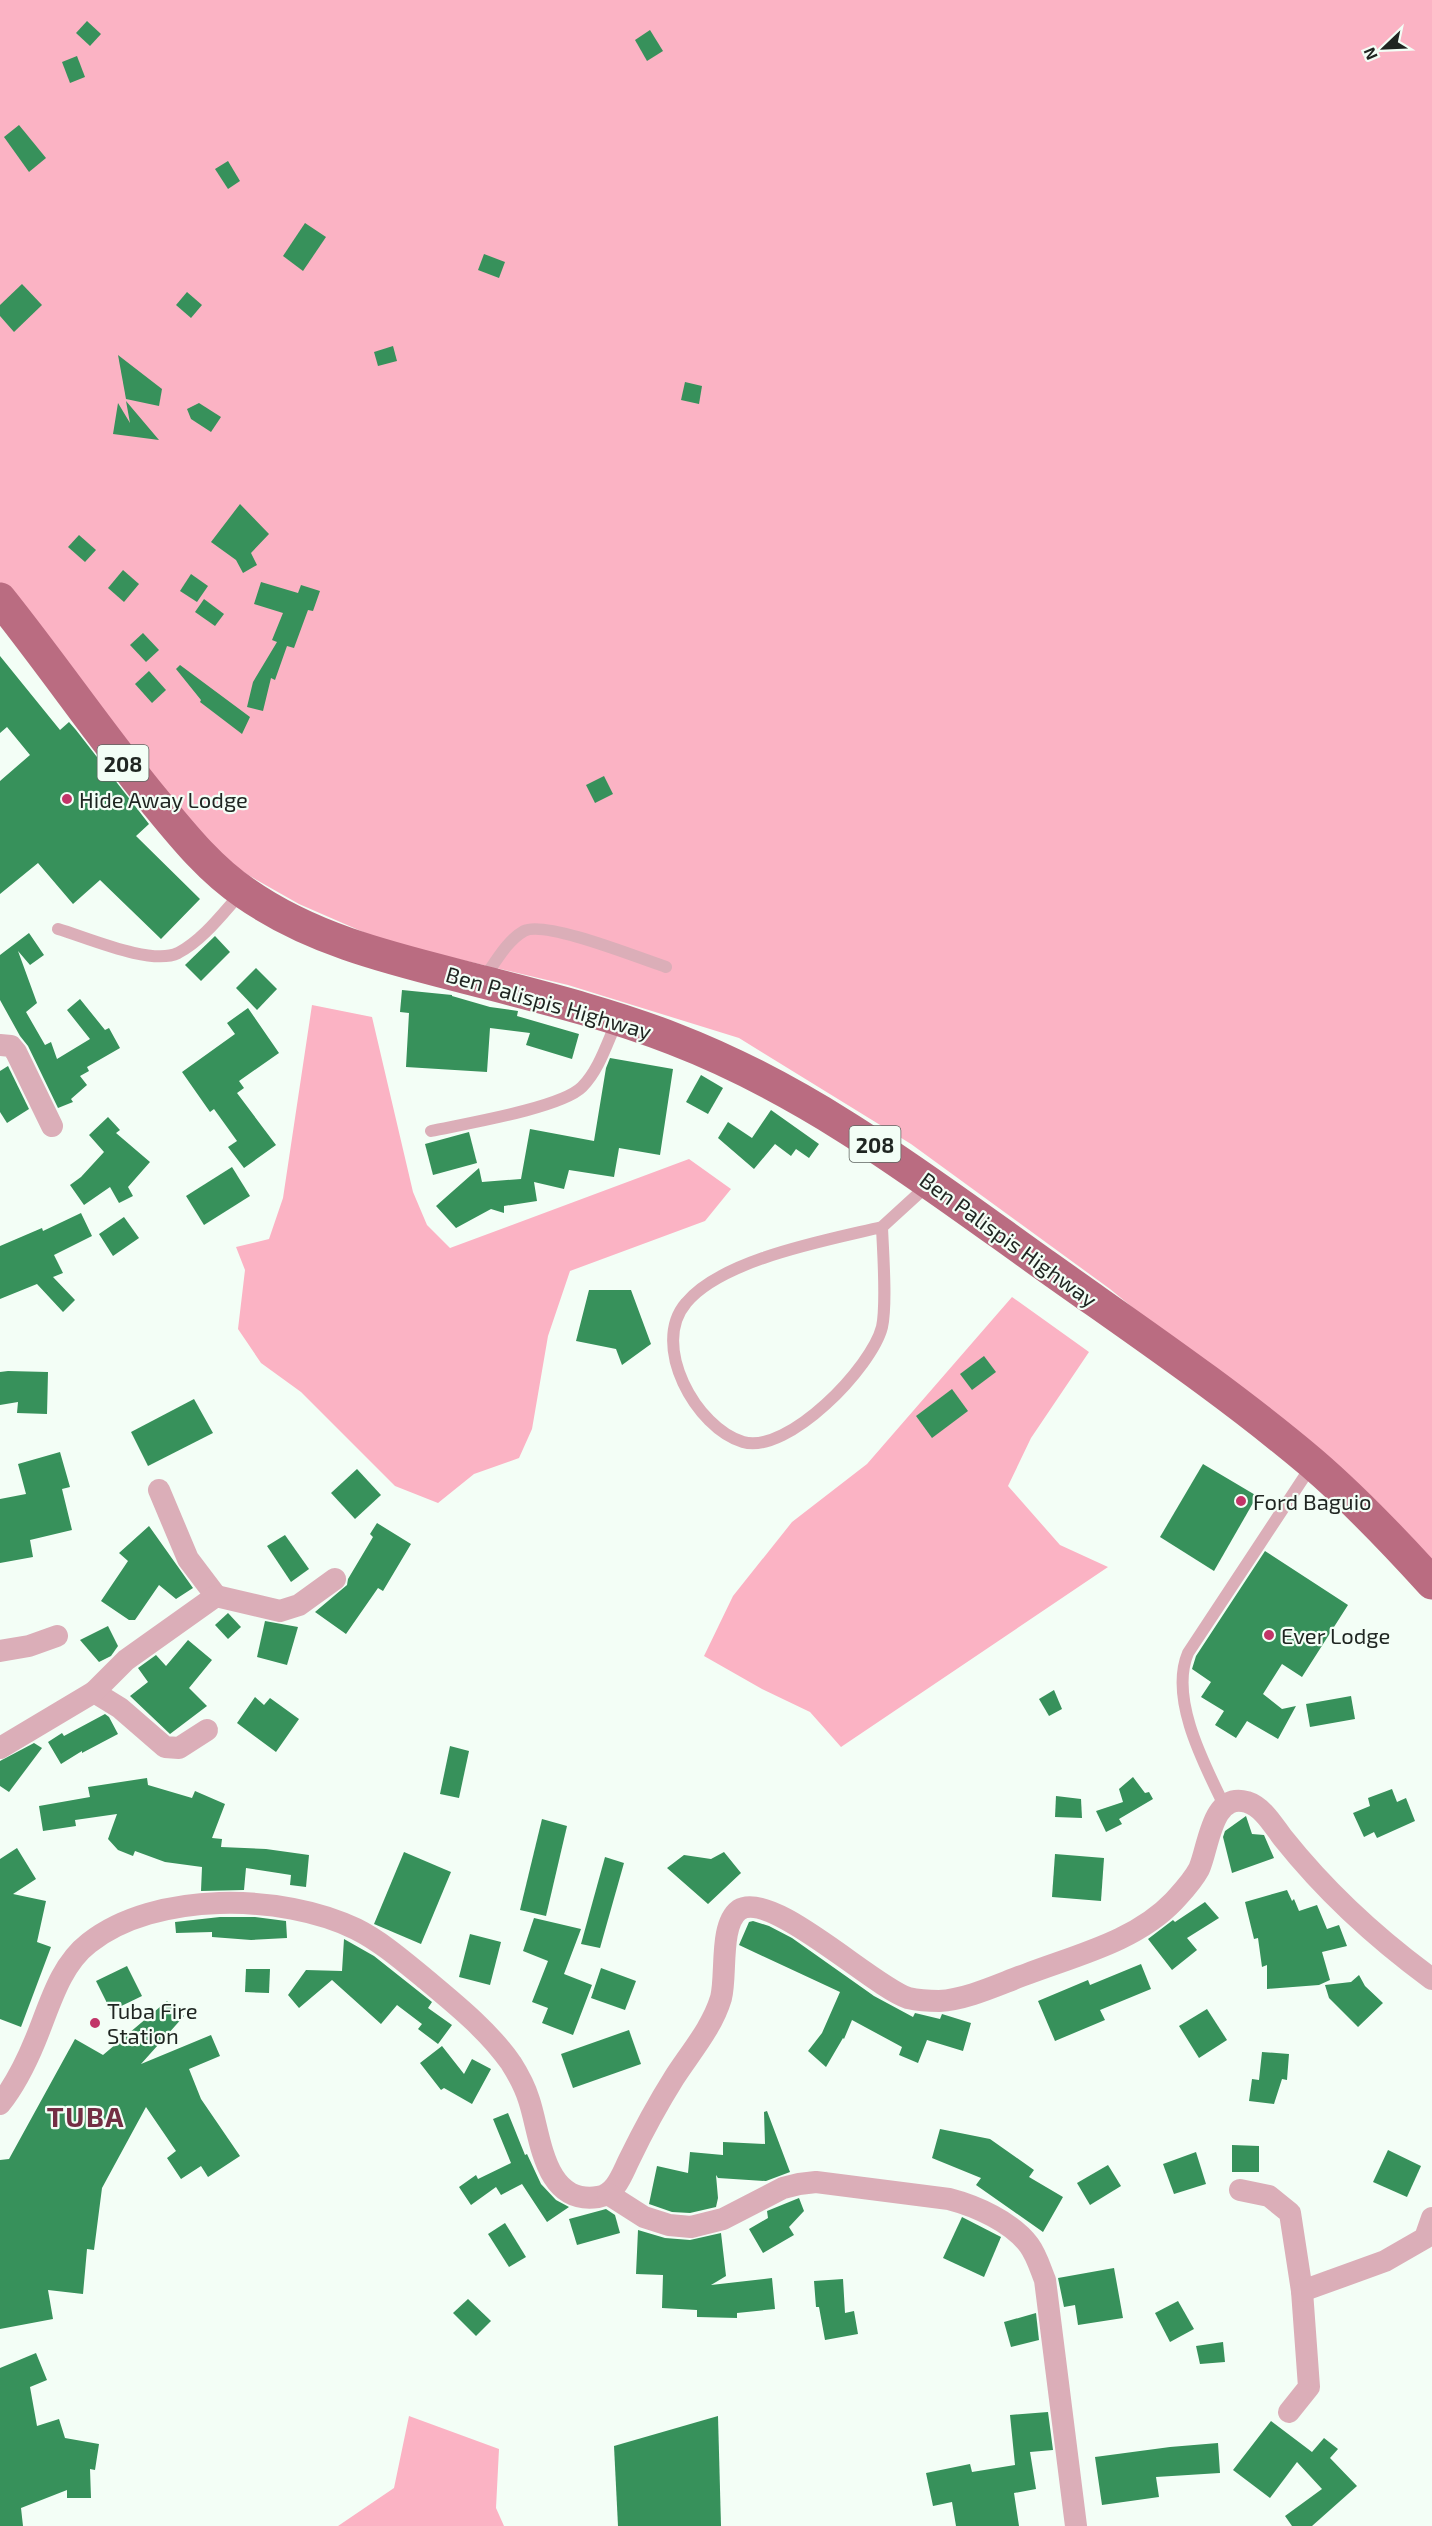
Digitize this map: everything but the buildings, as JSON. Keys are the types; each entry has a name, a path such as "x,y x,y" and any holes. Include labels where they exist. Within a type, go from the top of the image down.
{"main road":[{"name":"Ben Palispis Highway","path":"0,599 109,746 183,836 242,892 320,934 371,952 618,1018 719,1056 769,1081 876,1144 1199,1375 1312,1464 1396,1542 1432,1583"}],"street":[{"path":"0,1045 11,1047 16,1052 52,1126"},
{"path":"159,1490 188,1559 216,1596 280,1611 299,1605 335,1579"},
{"path":"0,1748 93,1692 126,1660 216,1596"},
{"path":"0,1651 29,1646 57,1636"},
{"path":"93,1692 120,1708 165,1747 179,1748 207,1730"},
{"path":"0,2104 12,2089 33,2047 62,1977 74,1958 91,1941 149,1913 193,1904 268,1905 307,1911 356,1929 389,1949 468,2014 506,2056 524,2086 545,2161 554,2180 564,2190 576,2196 592,2198 608,2194 620,2179 659,2103 716,2013 725,1979 727,1931 731,1919 739,1910 756,1906 767,1908 809,1933 887,1987 910,1998 935,2001 964,1997 1093,1950 1133,1931 1165,1910 1190,1885 1199,1868 1218,1813 1224,1805 1244,1801 1262,1811 1318,1881 1391,1948 1432,1979"},
{"path":"608,2194 644,2217 669,2225 691,2227 723,2219 783,2188 816,2182 949,2199 967,2204 1014,2229 1029,2245 1045,2280 1076,2526"},
{"path":"1240,2190 1269,2196 1290,2213 1302,2291 1309,2387 1289,2412"},
{"path":"1302,2291 1385,2261 1430,2235"}],"lane":[{"path":"58,928 150,956 162,957 176,954 188,947 242,892"},
{"path":"482,982 511,941 525,930 552,929 666,967"},
{"path":"430,1131 530,1109 563,1098 581,1088 594,1072 618,1018"},
{"path":"882,1227 882,1325 876,1344 862,1366 843,1389 786,1433 766,1442 746,1443 724,1434 705,1417 687,1392 675,1356 672,1336 676,1317 687,1302 708,1284 752,1262 810,1244 882,1227 930,1183"},
{"path":"1224,1805 1193,1736 1186,1708 1183,1663 1312,1464"}],"shaded area":[{"path":"0,0 1432,0 1432,1571 1198,1361 1110,1289 911,1144 739,1038 568,985 386,942 299,904 248,875 200,842 0,585"},
{"path":"312,1005 372,1017 413,1192 427,1225 450,1248 689,1159 731,1189 705,1221 570,1271 548,1336 532,1429 519,1458 474,1474 438,1503 395,1486 301,1392 261,1363 238,1329 245,1270 236,1247 269,1239 283,1198"},
{"path":"1012,1297 1089,1352 1031,1438 1008,1486 1060,1545 1108,1567 841,1747 810,1712 762,1689 704,1656 733,1596 792,1522 867,1464"},
{"path":"409,2416 499,2449 496,2508 504,2526 338,2526 394,2488"}],"place":[{"name":"Hide Away Lodge","path":"67,799"},
{"name":"Ford Baguio","path":"1241,1501"},
{"name":"Ever Lodge","path":"1269,1635"},
{"name":"Tuba Fire Station","path":"95,2023"}],"district":[{"name":"TUBA","path":"86,2116"}]}
